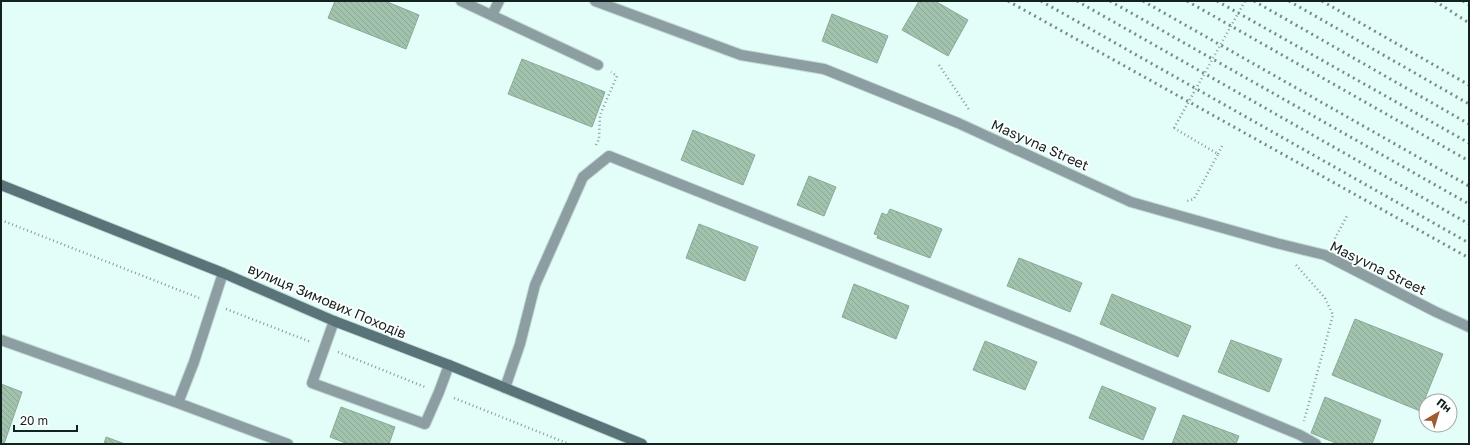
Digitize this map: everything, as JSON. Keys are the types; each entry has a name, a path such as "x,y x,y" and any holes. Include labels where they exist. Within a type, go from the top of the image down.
{"main road":[{"name":"вулиця Зимових Походів","path":"1,185 223,273 334,321 449,365 642,444"}],"street":[{"path":"461,1 598,65"},
{"path":"492,15 499,1"},
{"name":"Masyvna Street","path":"595,1 741,55 824,69 958,123 1131,202 1276,243 1326,255 1436,312 1469,327"},
{"path":"505,388 520,344 535,285 583,178 609,156 1072,340 1300,435 1316,444"},
{"path":"178,403 194,362 223,273"},
{"path":"334,321 312,383 425,424 449,365"},
{"path":"1,340 288,444"}],"path":[{"path":"1218,154 1174,128 1245,1"},
{"path":"594,152 599,139 600,115 618,76 598,65"},
{"path":"1184,202 1194,200 1223,144"},
{"path":"1340,230 1348,214"},
{"path":"1,220 569,444"},
{"path":"1276,243 1325,298 1333,315 1300,435"}],"building":[{"path":"335,1 385,1 419,15 406,49 328,18"},
{"path":"919,1 935,1 968,20 948,56 902,30"},
{"path":"832,14 888,36 877,63 822,41"},
{"path":"522,59 605,92 592,127 508,94"},
{"path":"693,130 755,155 743,185 681,160"},
{"path":"809,176 836,187 824,216 797,205"},
{"path":"890,209 942,229 930,258 877,238 878,235 874,234 882,213 887,215"},
{"path":"699,224 758,247 745,281 686,258"},
{"path":"1019,258 1082,283 1070,312 1007,286"},
{"path":"854,284 909,306 896,339 842,317"},
{"path":"1112,294 1191,326 1178,357 1100,324"},
{"path":"1355,319 1443,354 1427,393 1418,393 1418,410 1332,375"},
{"path":"1231,340 1282,359 1269,392 1218,372"},
{"path":"985,341 1037,362 1025,390 973,370"},
{"path":"1,384 22,392 4,444 1,444"},
{"path":"1102,386 1156,408 1143,440 1089,418"},
{"path":"1325,397 1381,420 1372,444 1338,444 1311,433"},
{"path":"341,407 395,427 389,444 348,444 330,437"},
{"path":"1183,415 1239,436 1236,444 1172,444"},
{"path":"106,437 125,444 104,444"}],"railway":[{"path":"1008,1 1469,258"},
{"path":"1041,1 1469,243"},
{"path":"1077,1 1469,224"},
{"path":"1110,1 1469,204"},
{"path":"1143,1 1469,186"},
{"path":"1187,1 1469,161"},
{"path":"1217,1 1469,143"},
{"path":"1254,1 1469,124"},
{"path":"1289,1 1469,104"},
{"path":"1322,1 1469,85"},
{"path":"1435,1 1469,23"},
{"path":"1463,1 1469,5"}]}
